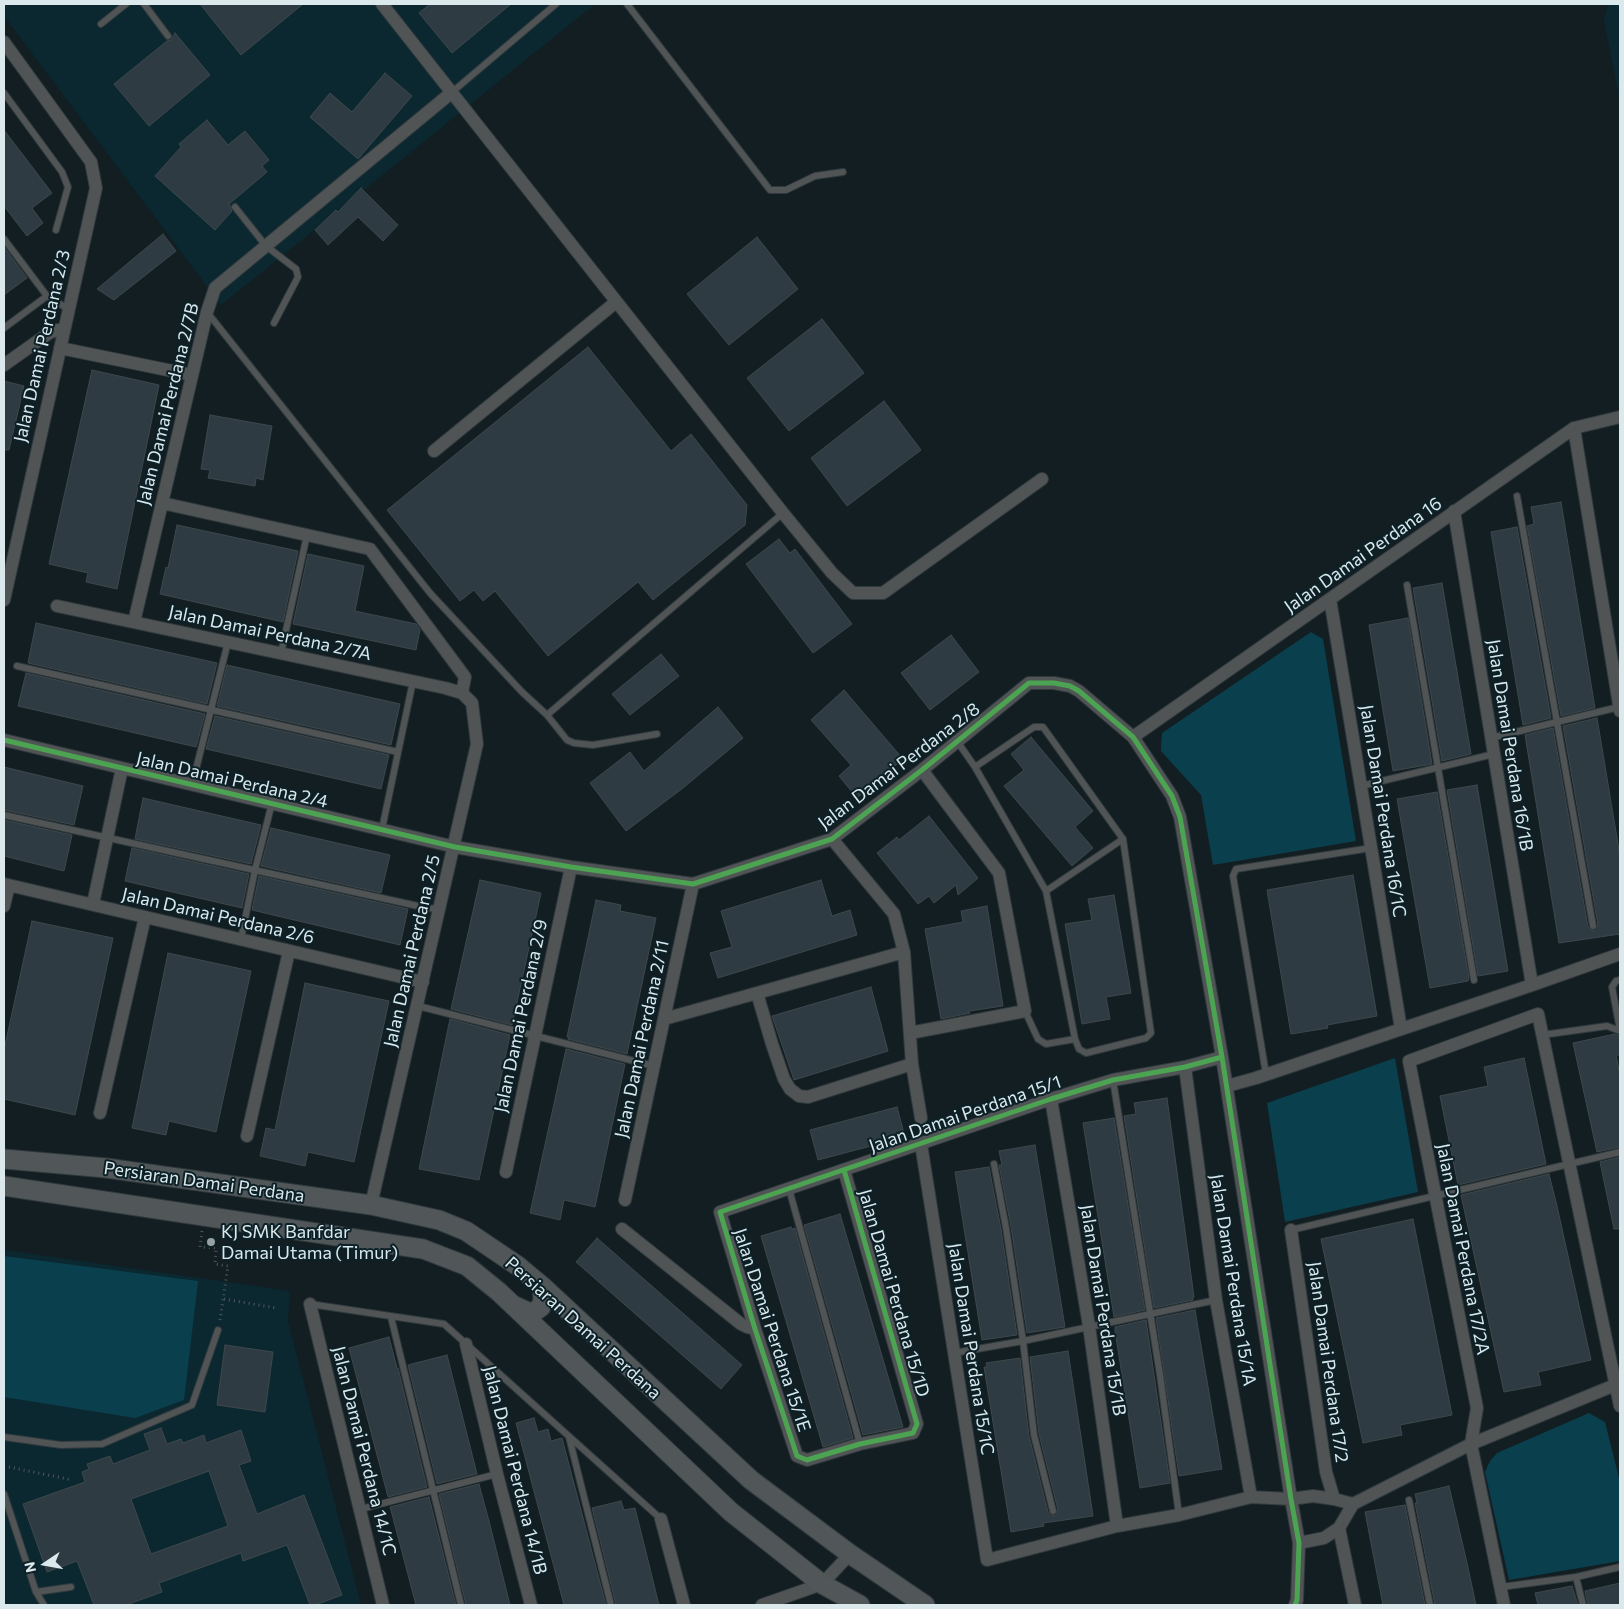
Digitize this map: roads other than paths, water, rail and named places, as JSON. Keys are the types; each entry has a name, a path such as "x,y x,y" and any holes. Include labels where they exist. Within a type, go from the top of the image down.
{"main road":[{"name":"Persiaran Damai Perdana","path":"4,1159 106,1168 371,1205 439,1220 466,1231 518,1266 542,1286 751,1480 850,1554 925,1605"},
{"name":"Persiaran Damai Perdana","path":"4,1186 423,1249 467,1266 483,1277 731,1512 822,1584 860,1605"},
{"path":"513,1305 528,1312 534,1312 541,1307 543,1300 542,1286"}],"street":[{"path":"382,4 783,514 832,573 852,593 883,593 1042,480"},
{"name":"Jalan Damai Perdana 2/3","path":"4,42 91,162 96,188 4,600"},
{"name":"Jalan Damai Perdana 2/7B","path":"134,622 207,312 215,288 451,93"},
{"path":"434,450 616,302"},
{"path":"4,365 49,333 64,330"},
{"path":"60,348 192,375"},
{"name":"Jalan Damai Perdana 16","path":"1133,737 1574,428 1620,417"},
{"path":"1574,428 1618,684 1620,709"},
{"path":"162,503 370,549 465,677 462,693"},
{"name":"Jalan Damai Perdana 16/1B","path":"1454,511 1532,985"},
{"name":"Jalan Damai Perdana 16/1C","path":"1330,599 1401,1029"},
{"name":"Jalan Damai Perdana 2/7A","path":"57,606 462,693"},
{"name":"Jalan Damai Perdana 2/8","path":"455,846 571,868 693,884 832,839 922,770 1029,683 1054,682 1070,686 1087,697 1133,737"},
{"name":"Jalan Damai Perdana 2/5","path":"371,1205 477,744 472,703 462,693"},
{"path":"1133,737 1172,796 1180,817 1227,1086 1299,1543 1298,1600 1295,1605"},
{"name":"Jalan Damai Perdana 2/4","path":"4,740 455,846"},
{"path":"92,904 122,768"},
{"path":"910,1032 1025,1012 999,873 922,770"},
{"path":"832,839 894,914 904,952 912,1064 921,1118"},
{"name":"Jalan Damai Perdana 2/9","path":"506,1172 571,868"},
{"path":"4,906 6,884"},
{"name":"Jalan Damai Perdana 2/6","path":"6,884 423,982"},
{"name":"Jalan Damai Perdana 2/11","path":"625,1200 693,884"},
{"path":"100,1113 145,917"},
{"path":"247,1136 289,950"},
{"path":"664,1019 904,952"},
{"path":"1227,1086 1620,954"},
{"path":"757,993 784,1079 790,1089 799,1096 808,1096 912,1064"},
{"name":"Jalan Damai Perdana 17/2A","path":"1471,1444 1477,1408 1409,1061 1538,1014 1542,1035"},
{"path":"1542,1035 1618,1384 1620,1406"},
{"name":"Jalan Damai Perdana 15/1","path":"720,1212 1051,1099 1113,1080 1185,1067 1222,1057"},
{"name":"Jalan Damai Perdana 15/1A","path":"1185,1067 1216,1300 1251,1497"},
{"name":"Jalan Damai Perdana 15/1B","path":"1051,1099 1089,1326 1116,1526"},
{"name":"Jalan Damai Perdana 15/1C","path":"921,1144 987,1560 1116,1526"},
{"name":"Jalan Damai Perdana 15/1D","path":"844,1170 917,1424 913,1433 860,1444"},
{"name":"Jalan Damai Perdana 15/1E","path":"720,1212 755,1329 797,1456 806,1460 860,1444"},
{"path":"622,1229 741,1324 755,1329"},
{"name":"Jalan Damai Perdana 17/2","path":"1291,1230 1326,1472 1334,1499"},
{"name":"Jalan Damai Perdana 14/1C","path":"310,1304 383,1605"},
{"name":"Jalan Damai Perdana 14/1B","path":"466,1344 497,1474 532,1605"},
{"path":"1299,1543 1324,1538 1339,1528 1353,1504 1471,1444 1618,1384"},
{"path":"1471,1444 1504,1605"},
{"path":"1116,1526 1179,1515 1251,1497 1291,1499 1313,1496 1353,1504"},
{"path":"662,1519 684,1605"},
{"path":"1339,1528 1355,1605"},
{"path":"762,1605 822,1584 850,1554"}],"lane":[{"path":"101,24 126,4"},
{"path":"144,4 168,36"},
{"path":"451,93 556,4"},
{"path":"627,4 770,190 786,190 815,176 843,172"},
{"path":"4,93 62,172 68,187 56,230"},
{"path":"235,207 266,246 296,269 298,277 274,323"},
{"path":"4,239 47,296 68,309"},
{"path":"4,328 47,296"},
{"path":"207,312 430,592 522,692 547,715 567,740 574,743 593,745 657,734"},
{"path":"1517,496 1593,926"},
{"path":"547,715 783,514"},
{"path":"281,653 308,535"},
{"path":"1407,585 1474,980"},
{"path":"192,784 228,642"},
{"path":"17,666 290,726 398,752"},
{"path":"382,829 413,681"},
{"path":"1491,738 1620,709"},
{"path":"957,741 975,767 1046,891 1075,1039 1079,1049 1086,1053 1146,1038 1151,1032 1123,839 1044,727 1034,727 975,767"},
{"path":"1361,786 1494,754"},
{"path":"241,939 255,870 272,803"},
{"path":"4,815 427,908 440,909"},
{"path":"1046,891 1123,839"},
{"path":"1266,1074 1233,876 1236,869 1371,848"},
{"path":"1542,1035 1607,1026 1620,1030 1612,987 1616,981 1620,980"},
{"path":"418,1006 654,1066"},
{"path":"1025,1012 1038,1039 1046,1044 1075,1039"},
{"path":"1113,1080 1160,1375 1179,1515"},
{"path":"1291,1230 1620,1152"},
{"path":"994,1164 1024,1341 1034,1435 1052,1511"},
{"path":"789,1188 860,1444"},
{"path":"954,1353 1024,1341 1216,1300"},
{"path":"310,1304 444,1324 662,1519"},
{"path":"391,1316 462,1605"},
{"path":"4,1437 61,1445 102,1444 192,1405 218,1330"},
{"path":"568,1435 611,1605"},
{"path":"361,1509 497,1474"},
{"path":"4,1494 36,1592 44,1605"},
{"path":"1409,1500 1430,1605"},
{"path":"1500,1588 1576,1577 1620,1567"},
{"path":"1576,1577 1583,1605"},
{"path":"36,1592 71,1587"}],"place":[{"name":"KJ SMK Banfdar Damai Utama (Timur)","path":"211,1242"}]}
